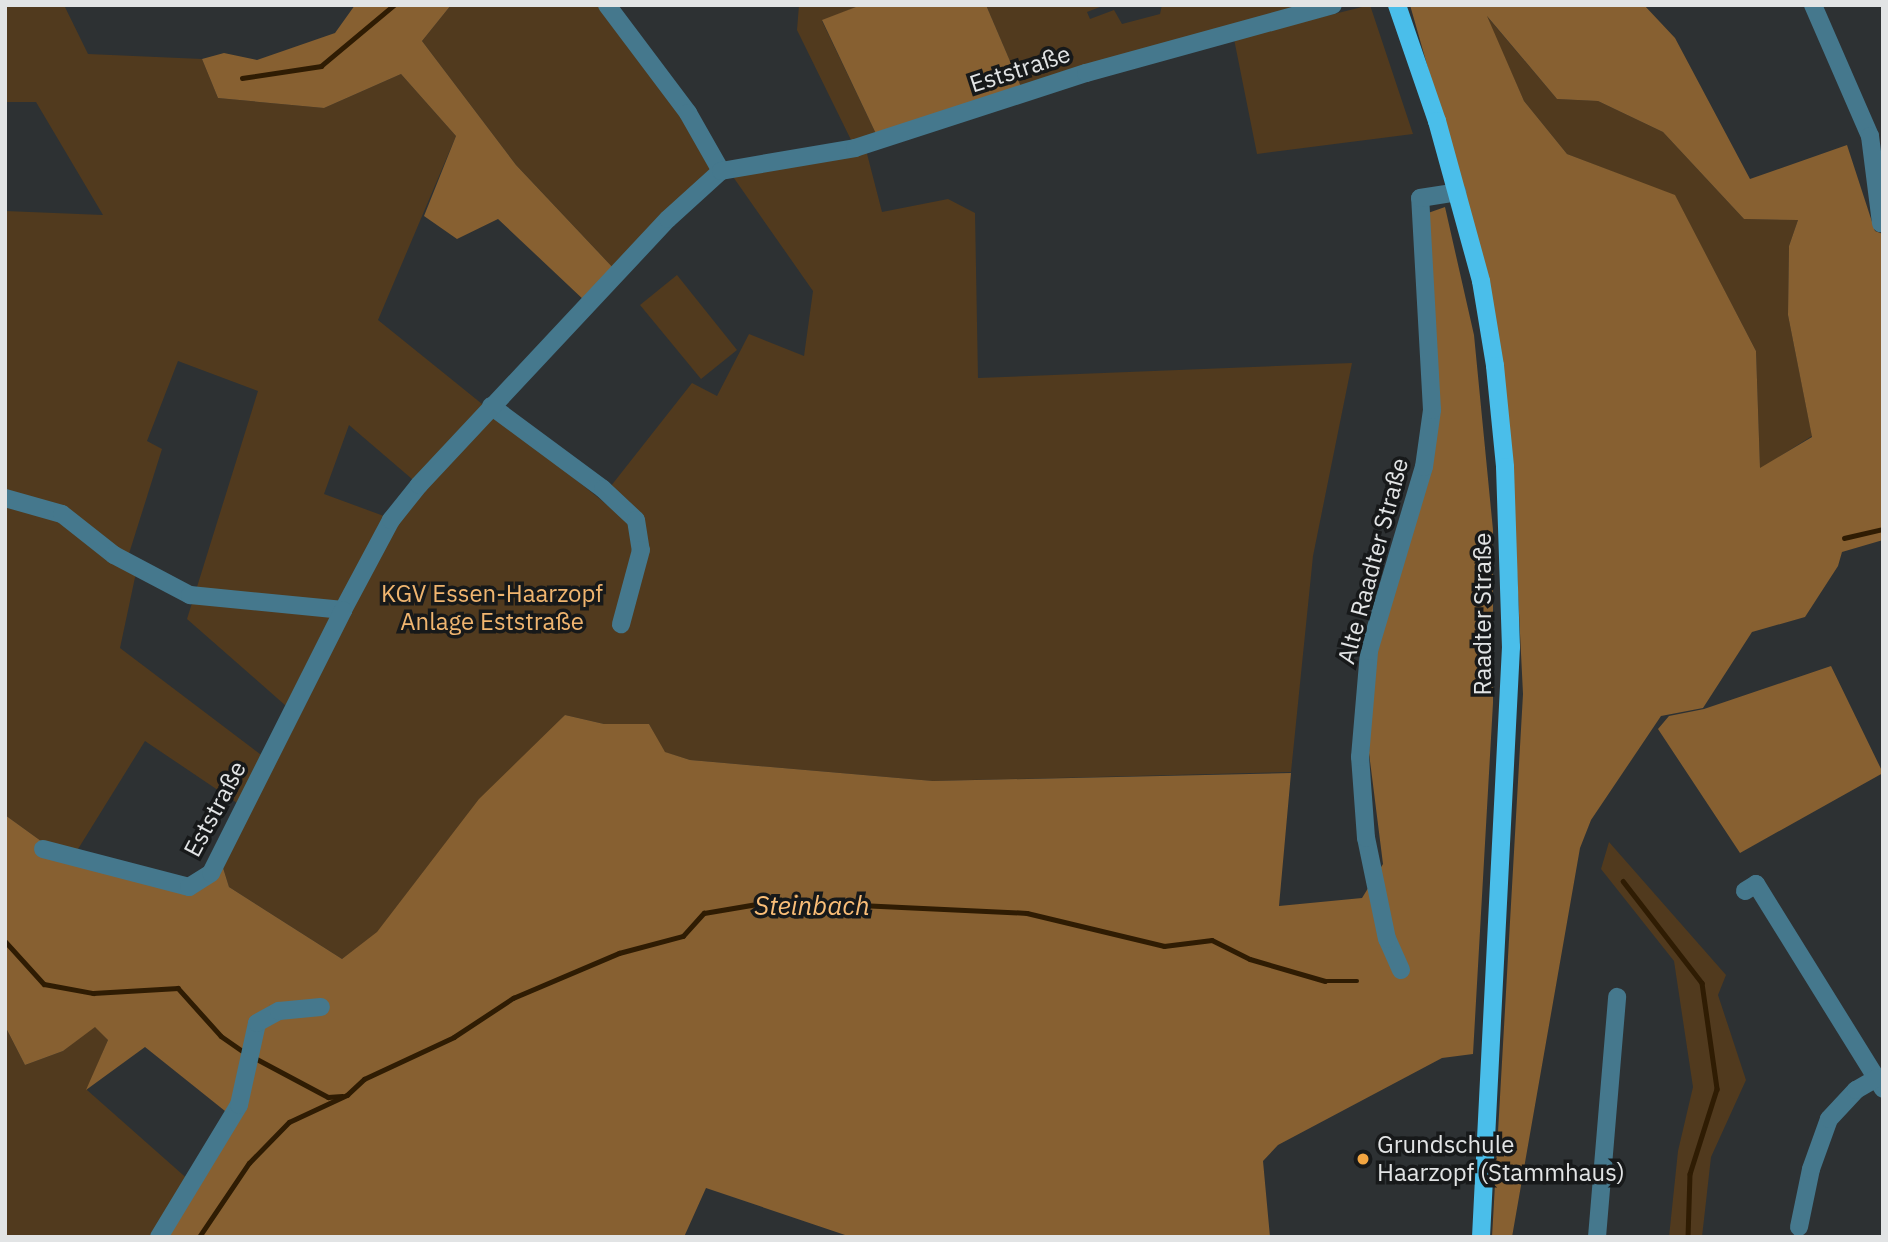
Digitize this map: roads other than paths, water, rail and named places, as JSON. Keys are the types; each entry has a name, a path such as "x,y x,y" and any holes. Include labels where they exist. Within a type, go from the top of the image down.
{"main road":[{"name":"Raadter Straße","path":"1397,5 1458,192 1481,281 1495,366 1508,530 1511,646 1481,1237"}],"street":[{"path":"607,5 688,113 722,171"},
{"name":"Eststraße","path":"43,849 189,887 211,873 391,520 491,406 677,209 722,171 855,148 1086,73 1333,5"},
{"path":"1813,5 1878,154 1881,223"},
{"name":"Alte Raadter Straße","path":"1401,970 1387,939 1366,838 1360,757 1369,651 1424,467 1432,410 1420,198 1458,192"},
{"path":"491,406 603,489 636,520 642,550 621,624"},
{"path":"5,498 62,514 114,555 190,595 343,610"},
{"path":"1745,891 1756,884 1880,1084 1856,1090 1829,1119 1811,1169 1799,1227"},
{"path":"1597,1237 1617,997"},
{"path":"159,1237 239,1105 257,1023 279,1011 321,1007"}],"waterway":[{"path":"242,78 321,66 394,5"},
{"name":"Steinbach","path":"1844,538 1883,529"},
{"path":"1623,881 1702,983 1717,1089 1690,1174 1688,1237"},
{"name":"Steinbach","path":"199,1237 249,1163 289,1122 347,1095 364,1079 454,1037 513,998 619,953 683,936 704,913 775,901 1027,913 1164,946 1212,940 1250,959 1325,981 1357,981"},
{"path":"5,941 44,984 93,993 178,988 221,1036 244,1052"},
{"path":"255,1058 328,1097 342,1096"}],"place":[{"name":"Grundschule Haarzopf (Stammhaus)","path":"1363,1159"}],"park label":[{"name":"KGV Essen-Haarzopf Anlage Eststraße","path":"492,608"}]}
